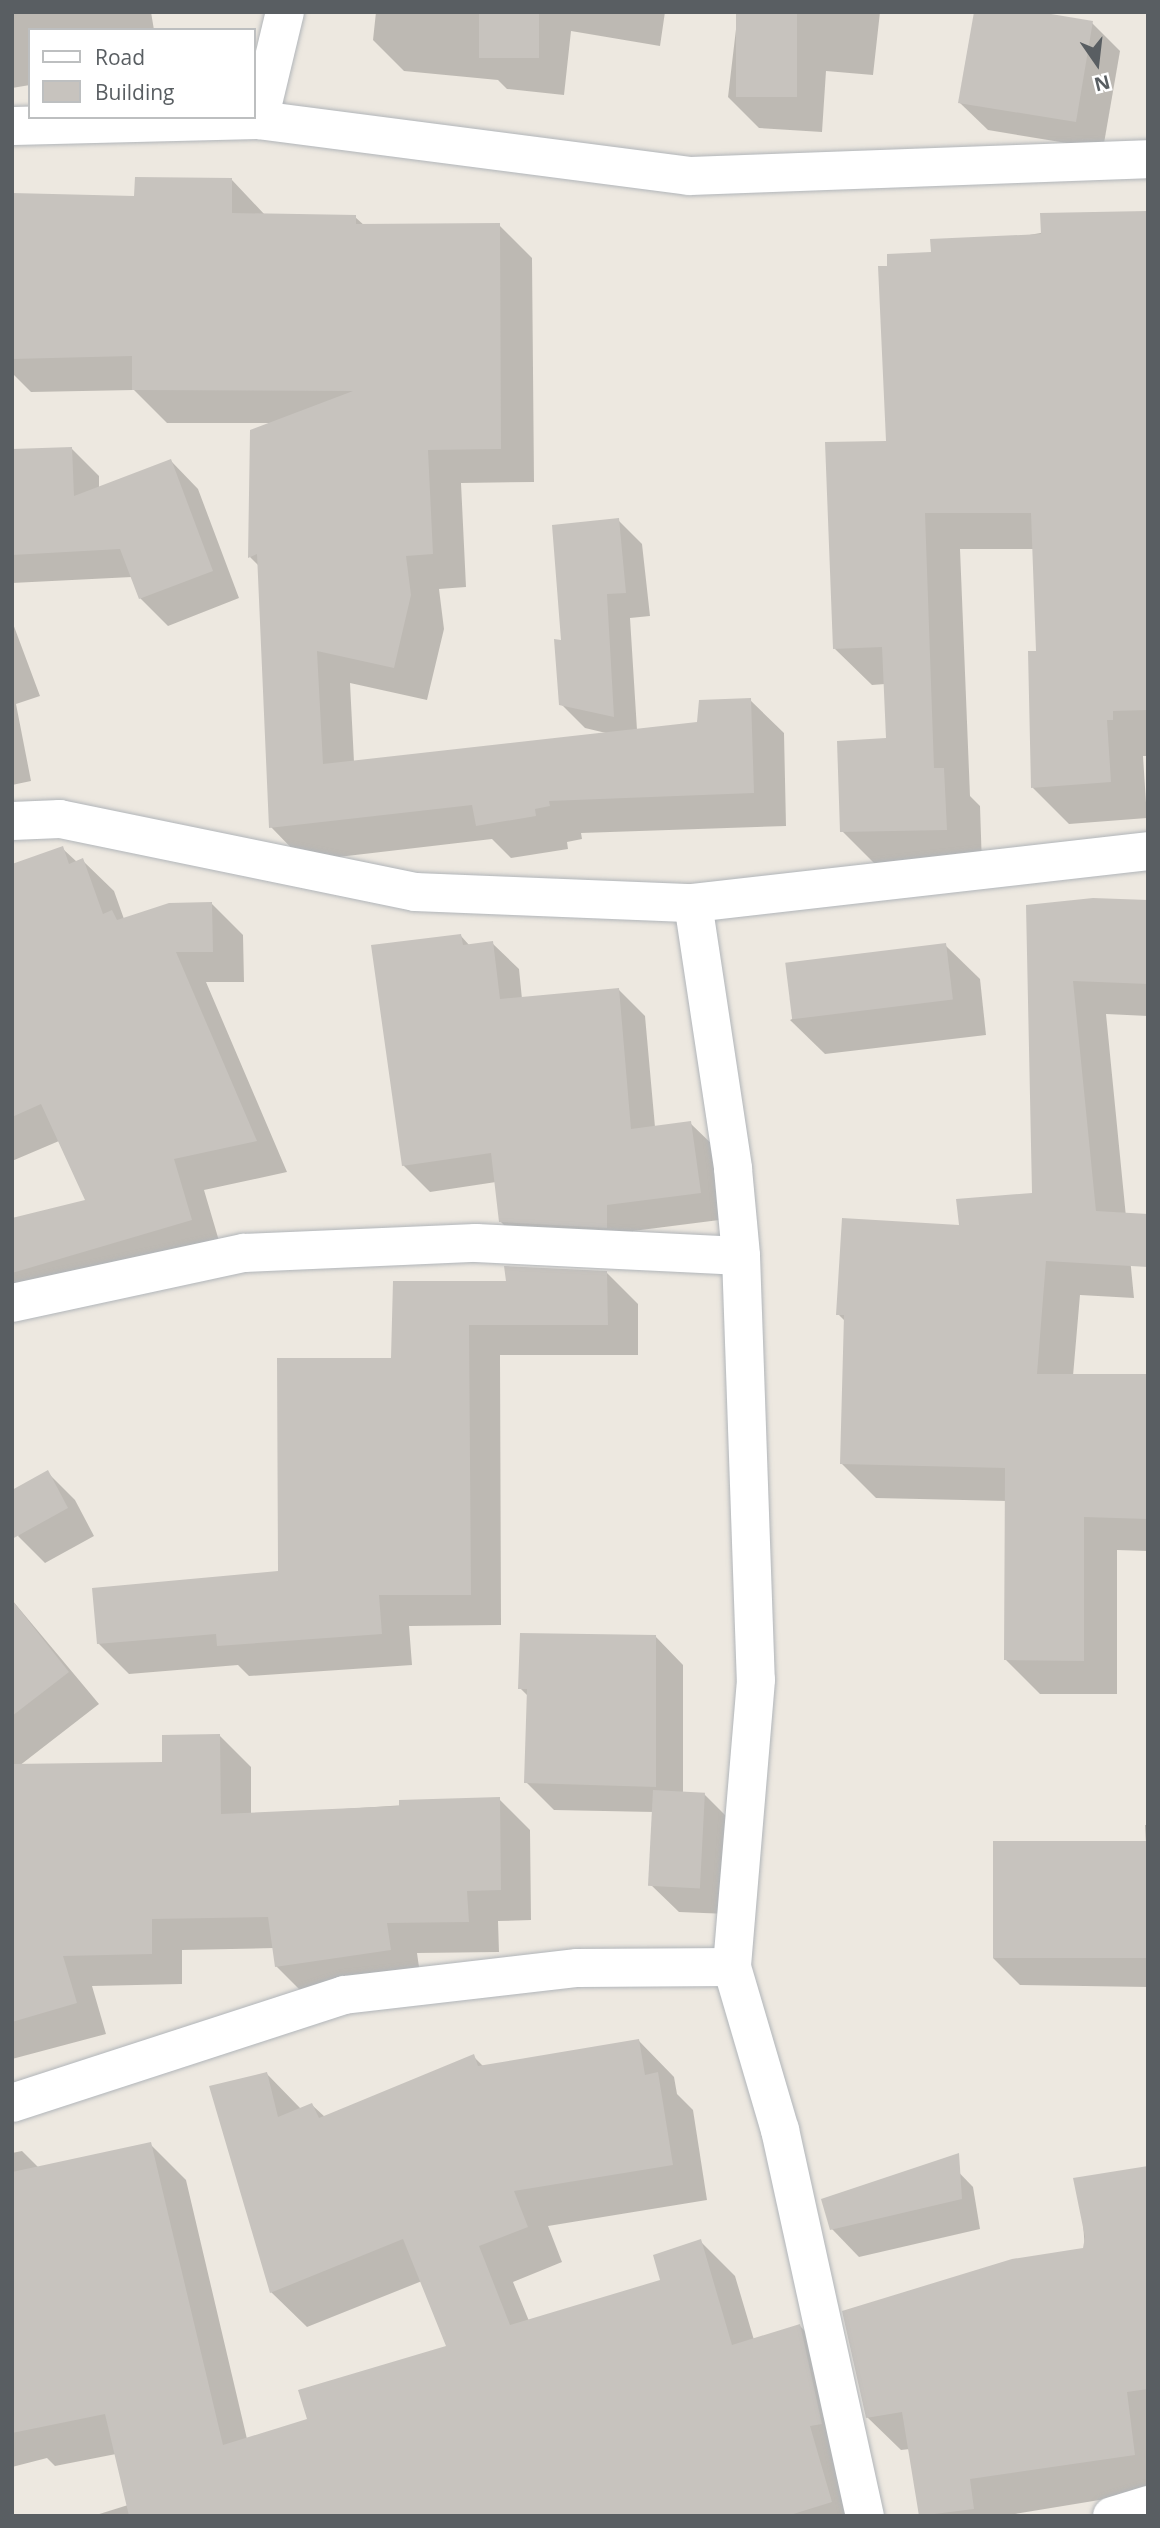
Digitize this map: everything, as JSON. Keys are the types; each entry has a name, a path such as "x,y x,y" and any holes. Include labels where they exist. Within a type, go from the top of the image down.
{"street":[{"path":"259,120 285,12"},
{"path":"12,126 259,120 689,176 1148,159"},
{"path":"12,821 60,819 415,892 693,902 1148,850"},
{"path":"693,902 733,1169 741,1256 756,1680 732,1967 779,2130 866,2516"},
{"path":"12,1303 244,1252 477,1243 741,1256"},
{"path":"12,2103 344,1994 577,1968 732,1967"},
{"path":"1112,2516 1148,2505"}],"building":[{"path":"479,12 539,12 539,58 479,58"},
{"path":"736,12 797,12 797,97 736,97"},
{"path":"974,12 1039,12 1093,21 1076,122 958,103"},
{"path":"135,177 232,178 232,213 356,215 356,224 500,223 501,449 428,450 433,554 406,556 411,595 394,668 317,651 323,764 697,722 699,700 751,698 754,793 549,801 550,806 535,809 536,816 476,826 472,805 269,828 257,554 248,558 250,430 353,391 132,390 132,356 12,359 12,193 134,196"},
{"path":"1148,211 1148,710 1113,711 1113,720 1107,720 1111,782 1031,788 1028,651 1036,651 1031,513 925,513 934,768 944,768 947,830 840,832 837,741 886,738 882,647 833,649 825,442 886,441 878,266 887,266 887,254 931,252 930,239 1041,234 1040,213"},
{"path":"72,447 74,496 171,459 213,571 139,599 120,549 12,555 12,449"},
{"path":"619,518 626,593 607,594 614,717 559,705 554,639 561,640 552,525"},
{"path":"63,846 69,864 83,858 103,914 112,910 117,920 169,903 212,902 213,952 176,952 257,1141 174,1159 192,1220 12,1273 12,1218 85,1200 41,1104 12,1117 12,864"},
{"path":"1093,898 1148,900 1148,984 1073,981 1096,1211 1148,1214 1148,1267 1046,1261 1037,1374 1148,1374 1148,1519 1084,1517 1084,1661 1004,1660 1005,1468 840,1464 844,1315 836,1315 842,1218 959,1225 956,1199 1032,1193 1026,905"},
{"path":"461,934 463,945 493,941 500,999 619,988 631,1129 691,1121 701,1193 607,1205 607,1228 499,1222 491,1153 402,1166 371,945"},
{"path":"946,943 953,1000 792,1019 785,963"},
{"path":"504,1266 607,1271 608,1325 469,1325 471,1595 379,1595 382,1634 217,1646 216,1634 97,1644 92,1588 278,1571 277,1358 391,1358 393,1281 506,1281"},
{"path":"48,1470 68,1508 12,1539 12,1490"},
{"path":"12,1600 69,1672 12,1716"},
{"path":"520,1633 656,1635 656,1787 524,1783 527,1689 518,1689"},
{"path":"220,1734 221,1814 399,1806 399,1800 500,1797 501,1890 467,1891 469,1922 387,1923 391,1950 275,1967 268,1917 152,1919 152,1954 63,1956 77,2003 12,2022 12,1764 162,1762 162,1735"},
{"path":"653,1790 705,1793 700,1889 648,1886"},
{"path":"993,1841 1148,1841 1148,1958 993,1958"},
{"path":"639,2039 645,2075 658,2072 673,2165 514,2191 528,2227 479,2246 510,2325 660,2280 653,2255 701,2239 732,2345 800,2324 822,2424 810,2426 832,2502 787,2516 129,2516 105,2414 12,2433 12,2172 151,2142 223,2445 307,2419 298,2390 446,2346 403,2239 270,2293 209,2086 267,2072 278,2117 312,2103 319,2118 474,2054 478,2066"},
{"path":"959,2153 962,2199 830,2230 821,2199"},
{"path":"1148,2166 1148,2389 1127,2392 1135,2455 970,2479 974,2509 919,2516 902,2412 866,2418 842,2311 1012,2259 1083,2248 1085,2237 1073,2178"}]}
